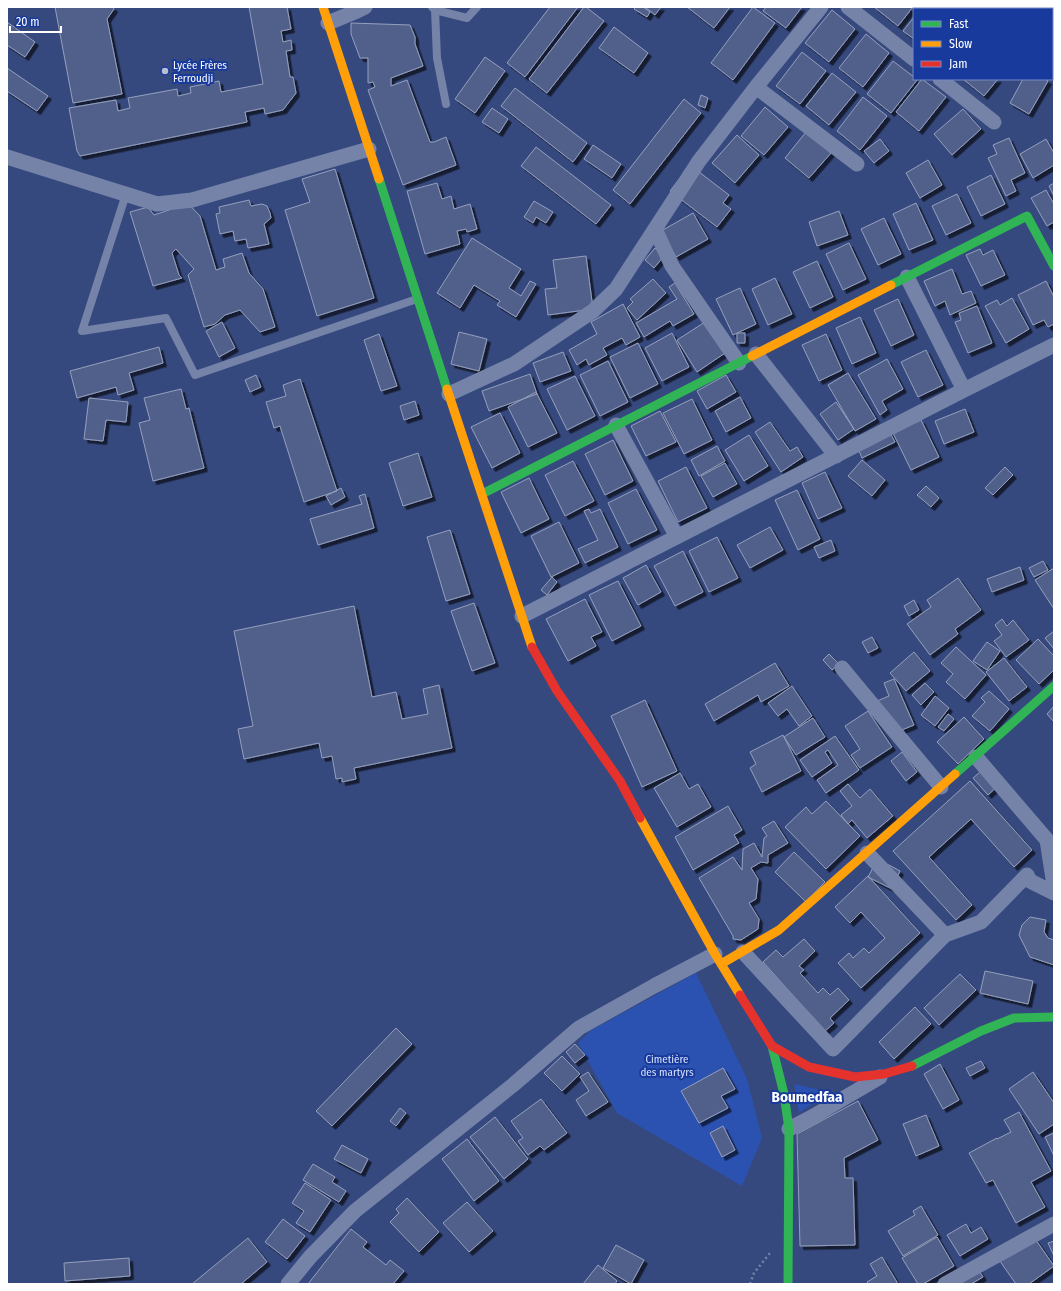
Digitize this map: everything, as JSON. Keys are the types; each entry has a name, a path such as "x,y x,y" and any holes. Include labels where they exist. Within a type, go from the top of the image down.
{"main road":[{"path":"323,7 531,646 557,691 604,756 620,781 718,959 772,1046 784,1094 789,1129 788,1284"},
{"path":"482,494 1027,216 1054,266"},
{"path":"718,959 743,952 779,930 976,757 1054,686"},
{"path":"772,1046 809,1066 855,1077 884,1074 911,1066 981,1031 1014,1018 1054,1018"}],"street":[{"path":"328,22 365,7"},
{"path":"449,394 514,364 594,311 616,289 699,161 756,87 821,7"},
{"path":"848,7 913,58"},
{"path":"941,80 994,122"},
{"path":"756,87 857,164"},
{"path":"7,157 157,204 192,200 369,150"},
{"path":"655,228 672,266 739,363"},
{"path":"907,277 964,390"},
{"path":"522,616 1054,345"},
{"path":"756,354 836,456"},
{"path":"616,425 677,537"},
{"path":"842,668 941,787"},
{"path":"976,757 1047,840 1054,884"},
{"path":"867,853 945,935"},
{"path":"824,1070 833,1049 945,935 981,922 1027,875 1030,881 1054,893"},
{"path":"743,952 833,1049"},
{"path":"288,1284 310,1257 355,1211 513,1084 579,1028 654,986 718,959"},
{"path":"789,1129 884,1074"},
{"path":"945,1284 1054,1224"}],"lane":[{"path":"446,104 437,58 434,9 467,18 476,7"},
{"path":"126,194 82,331 166,318 195,375 418,298"}],"path":[{"path":"750,1284 754,1273 774,1249"}],"green space":[{"name":"Cimetière des martyrs","path":"696,973 747,1079 762,1138 742,1186 617,1113 578,1043 590,1031"},
{"path":"794,1084 829,1092 799,1113"}],"building":[{"path":"55,7 113,7 114,9 107,19 122,94 73,103"},
{"path":"249,7 287,7 291,29 281,31 283,42 291,40 292,50 286,51 290,77 293,77 296,93 283,110 265,114 264,108 245,112 247,122 80,156 77,151 69,108 116,100 118,111 130,108 128,98 177,89 178,96 191,93 190,87 219,81 221,92 263,84"},
{"path":"550,7 578,7 525,77 507,63"},
{"path":"584,7 604,21 547,93 529,79"},
{"path":"636,7 643,7 650,12 647,17 634,9"},
{"path":"645,7 661,7 655,15"},
{"path":"687,7 730,7 714,28"},
{"path":"753,7 775,23 733,80 711,63"},
{"path":"766,7 802,7 786,28 763,11"},
{"path":"874,7 913,7 898,26"},
{"path":"942,7 943,8 921,8"},
{"path":"974,7 1012,7 1012,8 973,8"},
{"path":"832,10 855,29 829,62 805,43"},
{"path":"913,18 913,38 903,31"},
{"path":"7,22 35,42 25,57 7,45"},
{"path":"351,23 410,25 423,66 391,78 391,86 407,80 430,142 446,137 456,165 403,185 368,90 375,87 373,82 368,83 368,58 360,58 351,34"},
{"path":"614,27 648,53 634,73 599,48"},
{"path":"1054,28 1053,78 1053,30"},
{"path":"866,34 889,53 863,87 839,68"},
{"path":"802,52 826,71 800,104 776,86"},
{"path":"485,57 505,71 475,113 455,99"},
{"path":"893,61 913,76 913,80 917,80 891,113 867,94"},
{"path":"7,68 48,96 37,111 7,91"},
{"path":"832,73 856,92 829,125 806,106"},
{"path":"921,80 946,97 919,131 896,112"},
{"path":"964,80 997,80 984,96"},
{"path":"1022,80 1048,81 1029,114 1010,103"},
{"path":"515,88 587,143 573,162 501,106"},
{"path":"701,95 708,98 705,108 698,105"},
{"path":"863,97 887,116 860,150 837,131"},
{"path":"684,99 701,113 630,204 613,190"},
{"path":"765,107 788,127 764,155 741,136"},
{"path":"492,108 508,119 499,133 482,122"},
{"path":"963,109 981,129 952,155 934,134"},
{"path":"806,132 831,153 809,178 785,158"},
{"path":"737,135 759,155 735,183 712,163"},
{"path":"1009,138 1025,173 1011,180 1016,191 1006,196 988,158 997,154 993,145"},
{"path":"880,139 889,151 874,163 864,151"},
{"path":"1046,139 1054,153 1054,165 1033,178 1020,154"},
{"path":"593,145 621,164 612,178 584,159"},
{"path":"536,147 611,205 596,224 521,166"},
{"path":"928,160 942,185 920,198 906,173"},
{"path":"690,165 729,195 723,203 731,209 717,227 670,191"},
{"path":"335,169 374,298 317,316 285,210 310,202 302,179"},
{"path":"991,175 1005,204 981,216 967,187"},
{"path":"437,183 442,199 451,196 454,209 470,204 477,229 467,232 466,229 457,231 460,244 425,254 407,191"},
{"path":"1054,183 1054,196 1049,186"},
{"path":"1046,190 1054,204 1054,222 1047,226 1031,198"},
{"path":"957,194 971,223 946,235 932,206"},
{"path":"184,199 200,216 216,270 225,267 223,259 242,253 249,273 263,289 275,327 260,332 240,310 225,315 215,324 204,327 188,275 194,269 176,249 172,253 179,275 182,278 153,286 130,212 148,207 154,215 175,208"},
{"path":"249,200 251,206 262,204 267,206 271,218 264,224 269,244 248,248 246,239 235,241 233,231 220,234 216,214 220,213 219,207"},
{"path":"534,201 553,212 546,223 536,217 533,223 524,217"},
{"path":"916,203 933,240 909,250 893,214"},
{"path":"839,211 848,235 817,246 809,222"},
{"path":"693,213 708,239 676,257 661,231"},
{"path":"884,218 901,254 878,265 861,229"},
{"path":"472,238 521,269 509,288 521,296 530,281 536,284 516,317 497,305 500,301 474,285 460,308 437,293"},
{"path":"849,243 866,279 843,290 826,254"},
{"path":"655,248 664,256 654,268 645,260"},
{"path":"980,249 983,255 993,250 1005,275 981,286 966,255"},
{"path":"586,256 593,309 548,315 545,289 557,288 553,260"},
{"path":"817,261 833,297 810,308 793,272"},
{"path":"952,269 962,294 971,291 976,303 950,315 945,301 935,306 924,281"},
{"path":"775,278 792,314 768,325 752,289"},
{"path":"653,279 666,293 637,320 627,308 633,302 630,299"},
{"path":"1046,281 1054,297 1054,324 1048,327 1044,320 1033,325 1018,295"},
{"path":"675,283 694,314 673,326 670,321 644,337 636,323 677,299 669,287"},
{"path":"740,288 756,324 733,335 716,299"},
{"path":"1012,298 1029,329 1006,343 985,306 997,300 1000,305"},
{"path":"898,299 914,335 891,346 874,310"},
{"path":"623,304 640,337 626,345 622,338 603,348 607,355 589,365 586,359 577,365 569,350 597,334 591,322"},
{"path":"977,306 992,343 968,353 955,322 961,320 959,313"},
{"path":"860,317 876,353 852,364 836,328"},
{"path":"222,322 235,348 219,357 206,331"},
{"path":"705,322 725,353 697,372 677,340"},
{"path":"459,332 487,339 479,371 451,364"},
{"path":"672,333 689,367 662,381 645,348"},
{"path":"737,333 745,333 745,343 737,343"},
{"path":"379,334 397,386 381,391 364,340"},
{"path":"826,334 842,370 819,381 802,345"},
{"path":"638,343 658,384 630,398 610,357"},
{"path":"159,347 163,363 129,373 134,390 118,395 116,387 77,398 70,371"},
{"path":"926,350 943,385 918,397 901,362"},
{"path":"563,352 571,371 540,382 533,363"},
{"path":"887,359 903,389 882,401 887,410 880,415 858,375"},
{"path":"608,361 628,402 600,416 580,375"},
{"path":"848,373 876,419 855,431 828,385"},
{"path":"530,374 537,394 489,411 482,391"},
{"path":"256,375 261,387 250,392 245,380"},
{"path":"726,375 736,392 707,409 697,391"},
{"path":"575,376 595,416 567,430 547,389"},
{"path":"300,379 337,491 304,502 280,426 274,428 266,402 286,396 283,385"},
{"path":"181,389 186,409 189,408 204,468 153,481 139,423 150,420 144,398"},
{"path":"536,392 557,433 528,447 508,407"},
{"path":"740,397 751,418 726,432 715,411"},
{"path":"89,398 128,402 126,422 106,420 103,441 84,439"},
{"path":"692,399 712,440 684,454 663,413"},
{"path":"415,401 419,415 404,420 400,406"},
{"path":"836,402 854,429 838,440 820,414"},
{"path":"965,409 974,432 944,444 935,421"},
{"path":"660,411 676,442 646,456 631,426"},
{"path":"500,413 520,453 492,468 471,427"},
{"path":"921,420 939,457 911,470 893,433"},
{"path":"770,422 790,451 797,447 803,457 781,472 755,432"},
{"path":"889,431 895,442 862,458 857,446"},
{"path":"749,435 768,466 744,481 725,450"},
{"path":"613,440 633,481 605,495 585,454"},
{"path":"717,446 725,461 699,476 691,460"},
{"path":"418,453 432,497 403,506 389,463"},
{"path":"862,460 885,480 872,496 848,476"},
{"path":"573,461 594,501 565,516 545,475"},
{"path":"725,463 737,484 713,497 701,476"},
{"path":"686,467 707,508 678,522 658,481"},
{"path":"1005,467 1013,475 993,495 985,488"},
{"path":"825,472 842,508 818,519 802,483"},
{"path":"529,478 549,519 521,533 501,492"},
{"path":"926,486 939,498 931,507 917,495"},
{"path":"341,488 345,497 331,505 326,496"},
{"path":"636,489 657,530 628,544 608,503"},
{"path":"797,490 820,539 798,550 775,500"},
{"path":"365,494 374,528 318,545 310,519 362,504 359,496"},
{"path":"589,509 591,513 600,509 618,547 585,563 578,549 598,540 584,511"},
{"path":"559,522 579,563 551,577 531,536"},
{"path":"770,527 783,550 750,568 737,545"},
{"path":"450,530 470,594 446,601 427,537"},
{"path":"717,537 738,578 709,592 689,551"},
{"path":"831,540 835,551 819,558 814,547"},
{"path":"683,551 703,592 675,606 654,566"},
{"path":"1043,561 1048,570 1034,577 1029,568"},
{"path":"646,565 661,592 638,605 623,578"},
{"path":"1020,567 1024,580 992,592 987,579"},
{"path":"1054,568 1054,609 1035,580"},
{"path":"552,577 557,582 547,595 541,590"},
{"path":"958,578 981,610 955,629 958,634 930,655 907,624 931,607 927,600"},
{"path":"618,581 641,626 612,641 589,595"},
{"path":"585,599 602,632 591,637 596,646 568,661 546,619"},
{"path":"914,600 919,610 909,616 904,606"},
{"path":"474,603 495,663 472,671 451,611"},
{"path":"354,606 372,697 396,692 402,719 428,714 423,689 439,685 452,748 354,768 356,779 342,782 342,778 336,779 332,756 322,758 319,743 244,759 238,729 253,726 234,631"},
{"path":"1002,619 1007,626 1013,620 1029,640 1006,657 994,641 1002,635 995,625"},
{"path":"1054,631 1054,649 1045,638"},
{"path":"872,637 878,648 868,653 862,642"},
{"path":"1038,639 1054,656 1054,670 1039,684 1016,660"},
{"path":"987,642 1000,651 987,670 973,661"},
{"path":"956,647 986,675 965,699 946,682 953,674 941,663"},
{"path":"914,652 930,671 906,691 890,673"},
{"path":"829,654 839,664 832,670 823,660"},
{"path":"1004,658 1027,687 1009,701 986,672"},
{"path":"775,663 789,686 761,702 758,695 714,721 705,704"},
{"path":"894,679 914,725 892,734 877,701 889,696 884,683"},
{"path":"925,683 934,692 921,705 912,695"},
{"path":"792,686 812,716 799,726 787,709 778,716 768,703"},
{"path":"989,691 1009,709 990,731 972,716 985,702 981,698"},
{"path":"935,696 949,708 935,726 921,715"},
{"path":"645,700 677,771 642,787 611,716"},
{"path":"1054,706 1054,722 1047,714"},
{"path":"868,711 892,747 860,768 851,755 860,749 845,726"},
{"path":"948,714 954,719 944,731 938,727"},
{"path":"964,717 984,739 958,764 937,742"},
{"path":"813,718 825,737 796,755 784,737"},
{"path":"783,735 801,771 762,792 750,768 756,764 750,752"},
{"path":"835,736 859,770 826,793 817,780 838,765 828,750 825,752 832,763 812,777 800,760"},
{"path":"902,752 917,772 906,781 891,761"},
{"path":"987,766 1002,782 988,795 973,778"},
{"path":"680,773 689,789 698,784 711,807 677,827 654,788"},
{"path":"970,781 1032,850 1014,867 971,819 929,857 972,905 956,920 893,851"},
{"path":"848,784 860,798 870,789 893,816 867,838 852,820 848,824 841,815 852,806 840,791"},
{"path":"826,801 860,836 826,869 785,827 806,807 812,814"},
{"path":"728,806 742,830 734,835 739,843 693,870 675,837"},
{"path":"774,821 788,843 768,855 768,863 761,862 751,868 758,879 756,899 749,903 759,919 758,929 741,940 733,939 733,936 699,878 733,857 742,870 743,849 754,843 762,857 764,838 767,836 762,828"},
{"path":"794,852 825,882 806,902 775,872"},
{"path":"875,864 889,865 900,871 892,889 868,877"},
{"path":"868,876 920,933 861,988 838,963 849,953 853,958 864,948 869,953 885,938 861,912 850,923 835,907"},
{"path":"1030,917 1046,920 1044,932 1048,938 1054,940 1054,965 1030,957 1019,935 1022,925"},
{"path":"804,939 815,951 799,966 804,970 800,973 818,993 823,988 830,995 838,988 849,1000 830,1018 834,1023 825,1031 763,962 776,950 783,957"},
{"path":"985,971 1033,981 1028,1004 980,993"},
{"path":"960,974 976,990 939,1025 924,1008"},
{"path":"915,1007 931,1024 894,1059 879,1042"},
{"path":"396,1028 412,1044 332,1126 316,1111"},
{"path":"575,1044 585,1055 575,1063 566,1052"},
{"path":"562,1056 580,1074 562,1091 544,1073"},
{"path":"981,1061 985,1068 970,1076 966,1068"},
{"path":"940,1064 959,1100 943,1109 924,1074"},
{"path":"723,1068 735,1089 721,1096 728,1108 699,1123 681,1091"},
{"path":"588,1072 608,1102 586,1116 576,1100 589,1091 580,1077"},
{"path":"1033,1072 1054,1103 1054,1124 1039,1134 1009,1089"},
{"path":"541,1099 567,1133 544,1150 540,1146 528,1155 518,1141 523,1138 511,1121"},
{"path":"858,1101 878,1140 844,1158 845,1178 853,1178 855,1245 800,1246 797,1134"},
{"path":"400,1108 406,1113 396,1126 390,1121"},
{"path":"1019,1112 1051,1171 1031,1182 1045,1207 1016,1223 993,1180 986,1183 969,1153 1011,1132 1004,1120"},
{"path":"926,1115 939,1146 916,1156 903,1124"},
{"path":"495,1117 528,1159 504,1179 470,1137"},
{"path":"723,1126 735,1150 722,1157 710,1133"},
{"path":"1054,1133 1054,1156 1045,1137"},
{"path":"467,1139 499,1181 474,1201 442,1159"},
{"path":"342,1145 368,1159 361,1173 334,1159"},
{"path":"313,1164 335,1177 332,1182 346,1191 339,1202 303,1180"},
{"path":"305,1183 331,1200 310,1232 296,1223 304,1211 292,1203"},
{"path":"407,1198 439,1232 419,1252 390,1222 399,1213 396,1209"},
{"path":"467,1202 493,1231 469,1252 443,1223"},
{"path":"921,1206 938,1235 903,1256 888,1231 915,1215 913,1211"},
{"path":"283,1219 305,1236 287,1259 265,1242"},
{"path":"966,1224 971,1233 981,1227 988,1239 960,1256 947,1235"},
{"path":"351,1229 367,1242 363,1247 386,1265 390,1260 404,1271 393,1284 308,1284"},
{"path":"1031,1233 1054,1266 1029,1284 1016,1284 997,1257"},
{"path":"937,1237 954,1266 923,1284 918,1284 902,1258"},
{"path":"248,1238 267,1262 241,1284 192,1284"},
{"path":"1054,1241 1054,1256 1048,1243"},
{"path":"616,1245 644,1260 631,1284 603,1268"},
{"path":"882,1257 898,1284 869,1284 867,1282 877,1276 870,1264"},
{"path":"129,1258 130,1276 65,1281 64,1263"},
{"path":"598,1265 617,1281 615,1284 583,1284"},
{"path":"976,1266 983,1277 971,1284 946,1284"}],"traffic: fast":[{"path":"379,179 447,389"},
{"path":"891,285 1027,216 1054,266"},
{"path":"482,494 752,356"},
{"path":"955,774 1054,686"},
{"path":"912,1066 981,1031 1014,1018 1054,1017"},
{"path":"772,1046 784,1094 789,1129 788,1284"}],"traffic: slow":[{"path":"323,7 379,179"},
{"path":"752,356 891,285"},
{"path":"447,389 532,647"},
{"path":"721,964 779,930 955,774"},
{"path":"640,818 715,954 740,995"}],"traffic: jam":[{"path":"532,647 557,691 620,781 640,818"},
{"path":"740,995 772,1046 809,1067 855,1077 884,1074 912,1066"}],"place":[{"name":"Lycée Frères Ferroudji","path":"165,71"}],"district":[{"name":"Boumedfaa","path":"807,1097"}]}
